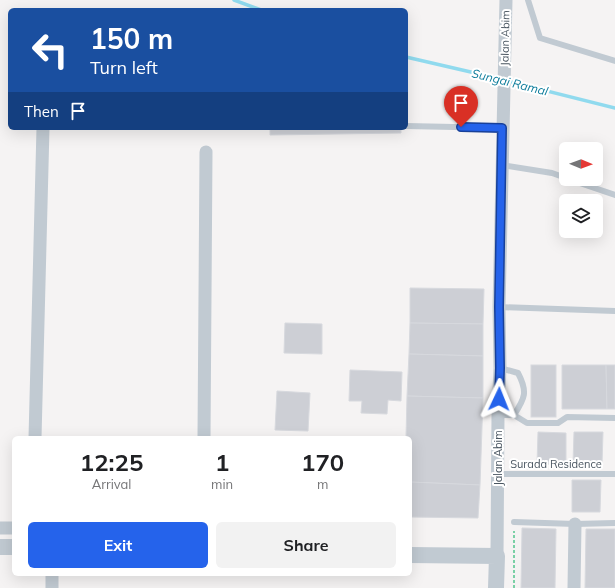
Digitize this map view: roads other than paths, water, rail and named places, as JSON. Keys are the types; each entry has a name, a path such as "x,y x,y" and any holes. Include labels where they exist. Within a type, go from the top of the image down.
{"street":[{"name":"Jalan Abim","path":"497,556 498,415 500,368 499,307 506,0"},
{"path":"35,436 43,130"},
{"path":"204,436 206,152"},
{"path":"574,588 575,524"},
{"path":"0,528 12,528"},
{"path":"0,547 12,548"},
{"path":"412,555 497,556 496,588"},
{"path":"52,576 52,588"}],"lane":[{"path":"528,0 540,38 615,61"},
{"path":"408,126 502,128"},
{"path":"502,165 552,173 559,176"},
{"path":"588,186 615,195"},
{"path":"499,307 615,311"},
{"path":"500,368 518,373 524,384 524,400 514,415"},
{"path":"498,415 514,415 527,423 558,423 567,417 615,418"},
{"name":"Surada Residence","path":"498,474 615,474"},
{"path":"514,522 575,524 615,523"}],"waterway":[{"name":"Sungai Ramal","path":"234,0 256,8"},
{"name":"Sungai Ramal","path":"408,57 501,79"},
{"name":"Sungai Ramal","path":"507,81 615,108"}]}
